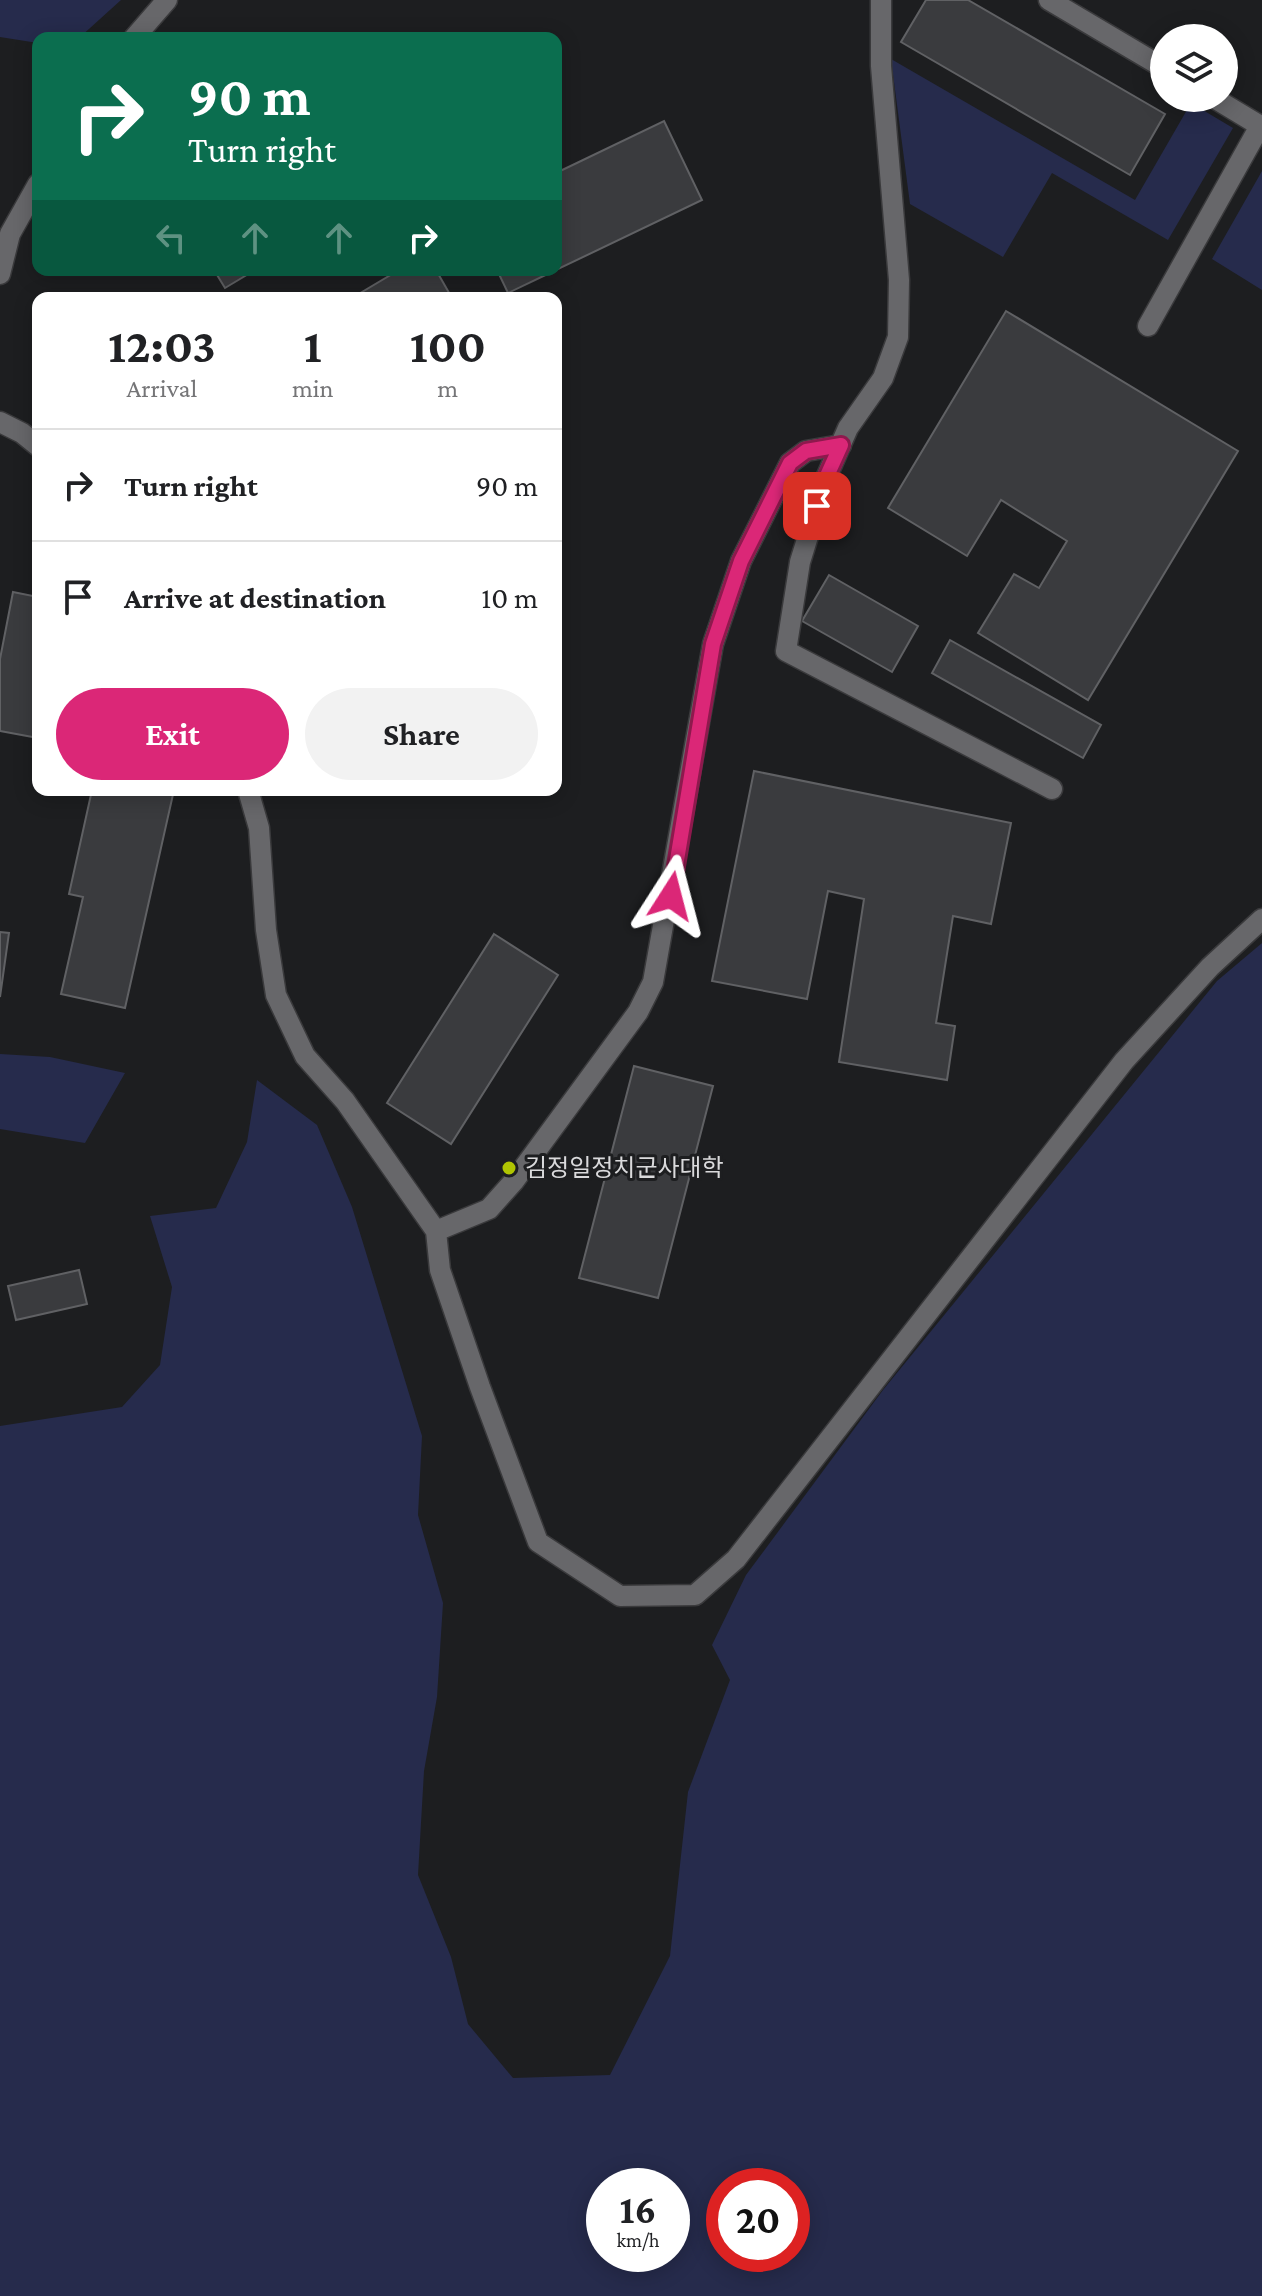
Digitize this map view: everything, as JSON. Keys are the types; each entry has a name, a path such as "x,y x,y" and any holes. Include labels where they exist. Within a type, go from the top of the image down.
{"lane":[{"path":"139,32 167,0"},
{"path":"881,0 881,66 899,280 898,337 883,378 848,428 826,478 800,562 786,651 1052,789"},
{"path":"1049,0 1150,60"},
{"path":"1148,326 1261,126 1238,112"},
{"path":"0,274 10,234 32,195"},
{"path":"0,422 32,441"},
{"path":"436,1231 489,1209 514,1181 638,1012 653,982 671,896 713,644 741,561 790,463 806,451 841,445"},
{"path":"250,796 259,828 266,930 276,995 305,1056 345,1101 436,1231 440,1270 538,1542 620,1596 695,1595 736,1559 1124,1061 1210,967 1262,919"}],"shaded area":[{"path":"0,0 121,0 86,32 32,32 32,42 0,37"},
{"path":"891,59 1135,200 1186,112 1206,112 1233,128 1168,240 1052,173 1003,257 910,204"},
{"path":"1262,171 1262,290 1212,259"},
{"path":"1262,943 1262,2296 0,2296 0,1426 122,1407 160,1365 172,1287 150,1216 216,1208 247,1142 257,1080 317,1125 352,1207 422,1436 418,1515 443,1603 437,1697 424,1771 418,1875 451,1957 468,2024 513,2078 610,2075 670,1956 688,1792 730,1680 712,1645 746,1575 883,1390 1217,981"},
{"path":"0,1054 50,1057 125,1073 85,1143 0,1129"}],"building":[{"path":"926,0 968,0 1150,105 1150,112 1165,114 1130,175 901,42"},
{"path":"664,121 702,200 562,267 562,170"},
{"path":"218,276 245,276 225,288"},
{"path":"389,276 439,276 449,292 362,292"},
{"path":"500,276 543,276 510,292"},
{"path":"1006,311 1238,451 1088,700 978,633 1014,574 1039,588 1067,541 1001,500 967,556 888,508"},
{"path":"829,575 918,626 892,672 802,621"},
{"path":"13,592 32,596 32,737 0,731 0,659"},
{"path":"950,640 1101,725 1083,758 932,673"},
{"path":"754,771 1011,823 991,924 953,916 936,1023 955,1026 947,1080 839,1062 864,899 828,891 807,999 712,981"},
{"path":"91,796 173,796 125,1008 61,994 83,897 69,894"},
{"path":"0,932 9,933 0,997"},
{"path":"494,934 558,975 451,1144 387,1103"},
{"path":"634,1066 713,1086 658,1298 579,1278"},
{"path":"79,1270 87,1304 16,1320 8,1286"}],"place":[{"name":"김정일정치군사대학","path":"509,1168"}],"route":[{"path":"671,896 713,644 741,561 790,463 806,451 841,445 817,506"}]}
